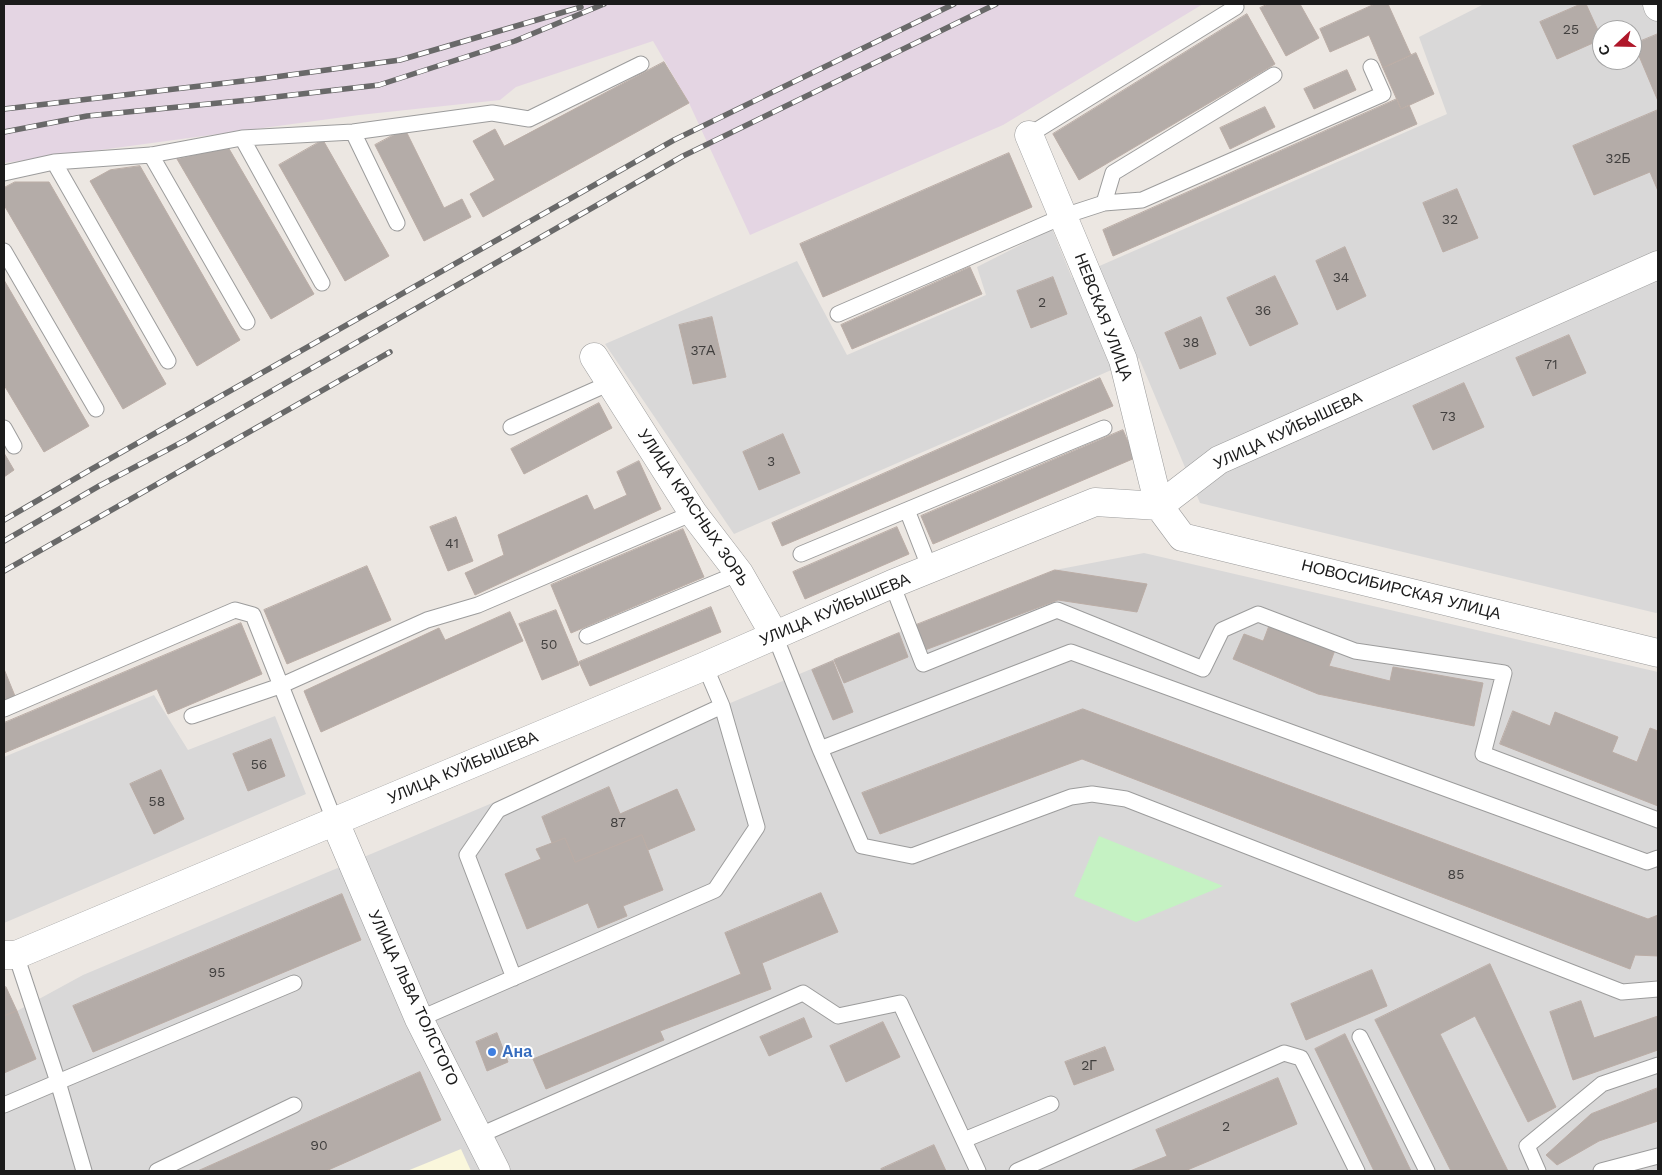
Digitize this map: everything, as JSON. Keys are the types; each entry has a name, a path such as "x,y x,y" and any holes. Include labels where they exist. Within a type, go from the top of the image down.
{"street":[{"name":"НЕВСКАЯ УЛИЦА","path":"1029,135 1123,360 1159,506"},
{"name":"УЛИЦА КУЙБЫШЕВА","path":"10,955 335,822 705,666 892,584 1095,502 1159,506 1219,460 1658,265"},
{"name":"УЛИЦА КРАСНЫХ ЗОРЬ","path":"594,357 693,513 739,573 775,636"},
{"name":"НОВОСИБИРСКАЯ УЛИЦА","path":"1159,506 1182,537 1658,653"},
{"name":"УЛИЦА ЛЬВА ТОЛСТОГО","path":"335,822 419,1019 496,1171"}],"lane":[{"path":"1029,135 1236,7"},
{"path":"4,172 54,162 151,155 242,138 353,132 492,113 529,119 640,64"},
{"path":"838,314 1064,216 1104,203 1142,200 1383,94 1371,67"},
{"path":"1104,203 1112,173 1274,75"},
{"path":"353,132 397,223"},
{"path":"242,138 322,283"},
{"path":"151,155 248,322"},
{"path":"54,162 168,360"},
{"path":"4,251 96,409"},
{"path":"511,426 610,383"},
{"path":"4,428 14,446"},
{"path":"801,554 1104,428"},
{"path":"907,510 930,569"},
{"path":"192,716 280,686 427,620 478,605 693,513"},
{"path":"587,636 739,573"},
{"path":"892,584 922,664 1057,610 1203,669 1222,630 1258,614 1355,651 1504,673 1483,754 1658,820"},
{"path":"4,710 235,610 253,615 335,822"},
{"path":"775,636 820,749 862,846 912,856 1071,797 1092,794 1126,799 1622,992 1658,989"},
{"path":"820,749 1071,652 1647,862 1658,858"},
{"path":"419,1019 715,890 757,826 722,706 705,666"},
{"path":"514,978 467,855 498,810 722,706"},
{"path":"10,955 58,1082 84,1171"},
{"path":"4,1105 294,983"},
{"path":"478,1136 803,993 838,1016 900,1003 978,1171"},
{"path":"1360,1037 1427,1171"},
{"path":"1017,1171 1284,1053 1301,1058 1357,1171"},
{"path":"1538,1171 1527,1146 1602,1084 1658,1065"},
{"path":"964,1140 1051,1104"},
{"path":"157,1171 294,1106"},
{"path":"1601,1171 1658,1156"}],"shaded area":[{"path":"4,4 1203,4 1003,125 750,235 689,103 653,41 516,87 500,100 359,115 4,163"},
{"path":"1484,4 1658,4 1658,612 1656,613 1200,503 1139,358 734,534 605,344 797,261 847,355 986,295 977,267 1052,229 1072,278 1447,114 1419,37"},
{"path":"1144,553 1658,672 1658,1171 4,1171 4,1016 17,1011 83,975 916,625 1055,570"},
{"path":"154,695 188,750 275,716 306,794 4,923 4,757"},
{"path":"461,1149 471,1171 407,1171"}],"green space":[{"path":"1099,836 1223,886 1136,922 1074,896"}],"building":[{"path":"1268,4 1300,4 1319,38 1286,56 1260,8"},
{"path":"1375,4 1388,4 1411,55 1383,68 1369,35 1330,52 1320,29"},
{"path":"1581,4 1586,4 1593,20 1592,43 1557,59 1540,22"},
{"path":"1247,14 1275,64 1079,180 1053,134"},
{"path":"1658,34 1658,101 1642,63 1642,41"},
{"path":"1416,53 1434,94 1401,109 1383,68"},
{"path":"664,62 689,103 483,217 470,194 495,180 473,141 495,129 504,146"},
{"path":"1347,70 1356,90 1314,109 1304,89"},
{"path":"1397,99 1401,109 1409,105 1417,124 1113,256 1103,230"},
{"path":"1265,107 1275,127 1230,149 1220,128"},
{"path":"1658,110 1658,191 1650,172 1594,195 1573,146"},
{"path":"405,129 444,208 462,199 471,217 424,241 375,145"},
{"path":"323,140 389,256 345,281 279,165"},
{"path":"228,147 314,294 271,319 177,159"},
{"path":"1009,153 1032,207 823,297 800,244"},
{"path":"140,166 240,340 197,366 90,181 110,170"},
{"path":"15,182 49,182 166,384 123,409 4,205 4,188"},
{"path":"1457,189 1478,238 1443,252 1423,203"},
{"path":"1345,247 1366,296 1337,310 1316,261"},
{"path":"970,267 982,294 852,349 841,325"},
{"path":"1275,276 1298,324 1250,346 1227,298"},
{"path":"1053,277 1067,314 1031,328 1017,291"},
{"path":"4,280 89,426 44,452 4,385"},
{"path":"712,317 726,377 693,384 679,325"},
{"path":"1201,317 1216,354 1180,369 1165,333"},
{"path":"1569,335 1586,373 1533,396 1516,358"},
{"path":"1100,378 1113,406 782,546 772,523"},
{"path":"1464,383 1484,427 1433,450 1413,406"},
{"path":"599,403 612,428 524,474 511,449"},
{"path":"1123,430 1135,458 933,544 921,516"},
{"path":"783,434 800,473 759,490 743,452"},
{"path":"4,453 14,470 4,477"},
{"path":"639,461 661,509 475,595 465,573 504,555 498,535 587,495 594,510 627,495 617,472"},
{"path":"456,517 473,561 448,571 430,527"},
{"path":"897,527 909,554 805,599 793,572"},
{"path":"683,529 704,577 571,633 551,585"},
{"path":"367,566 391,620 287,664 264,610"},
{"path":"1055,570 1147,584 1137,612 1058,600 925,650 916,625"},
{"path":"711,607 721,632 590,686 579,662"},
{"path":"556,610 579,665 542,680 519,624"},
{"path":"510,612 523,641 321,732 304,691 439,628 445,640"},
{"path":"241,623 262,674 168,714 157,689 4,753 4,723"},
{"path":"1270,624 1335,650 1329,666 1390,681 1393,667 1483,683 1474,726 1318,694 1233,659 1244,634 1263,641"},
{"path":"899,633 908,657 844,683 834,660"},
{"path":"833,661 853,712 833,720 812,670"},
{"path":"4,669 15,696 5,700 4,696"},
{"path":"1083,709 1648,919 1658,915 1658,956 1635,955 1630,969 1082,759 880,834 862,793"},
{"path":"1513,711 1550,726 1555,712 1618,737 1612,752 1637,762 1650,728 1658,731 1658,806 1500,744"},
{"path":"271,739 285,776 248,791 233,754"},
{"path":"161,770 184,819 154,834 130,784"},
{"path":"609,787 620,814 677,789 695,830 648,850 642,835 575,862 565,838 552,843 542,817"},
{"path":"642,835 663,890 623,906 627,916 598,928 588,903 527,929 505,874 541,859 536,849 565,838 575,862"},
{"path":"821,893 838,932 762,963 771,989 660,1031 664,1040 546,1089 533,1059 741,974 725,933"},
{"path":"342,894 361,940 93,1052 73,1006"},
{"path":"1490,964 1556,1107 1528,1122 1475,1016 1440,1034 1508,1171 1451,1171 1375,1020"},
{"path":"1372,970 1387,1006 1306,1040 1291,1004"},
{"path":"6,987 17,1011 4,1016 4,988"},
{"path":"1581,1001 1594,1038 1658,1016 1658,1050 1573,1080 1550,1012"},
{"path":"17,1011 36,1059 4,1073 4,1016"},
{"path":"804,1018 812,1037 769,1056 760,1037"},
{"path":"883,1022 900,1057 846,1082 830,1046"},
{"name":"Ана","path":"497,1033 508,1062 487,1071 476,1042"},
{"path":"1345,1034 1411,1171 1374,1171 1315,1049"},
{"path":"1105,1047 1114,1070 1074,1085 1065,1062"},
{"path":"420,1072 441,1120 326,1171 198,1171"},
{"path":"1278,1078 1297,1124 1185,1171 1130,1171 1167,1156 1156,1130"},
{"path":"1658,1088 1658,1121 1599,1141 1557,1165 1546,1155 1591,1114"},
{"path":"934,1145 946,1171 882,1171 881,1169"}],"railway":[{"path":"4,132 87,116 379,85 515,41 604,4"},
{"path":"4,520 674,140 954,4"},
{"path":"4,541 99,486 186,440 683,156 996,4"},
{"path":"4,109 260,79 400,60 581,7"},
{"path":"4,571 390,352"}],"place":[{"name":"Ана","path":"492,1052"}]}
